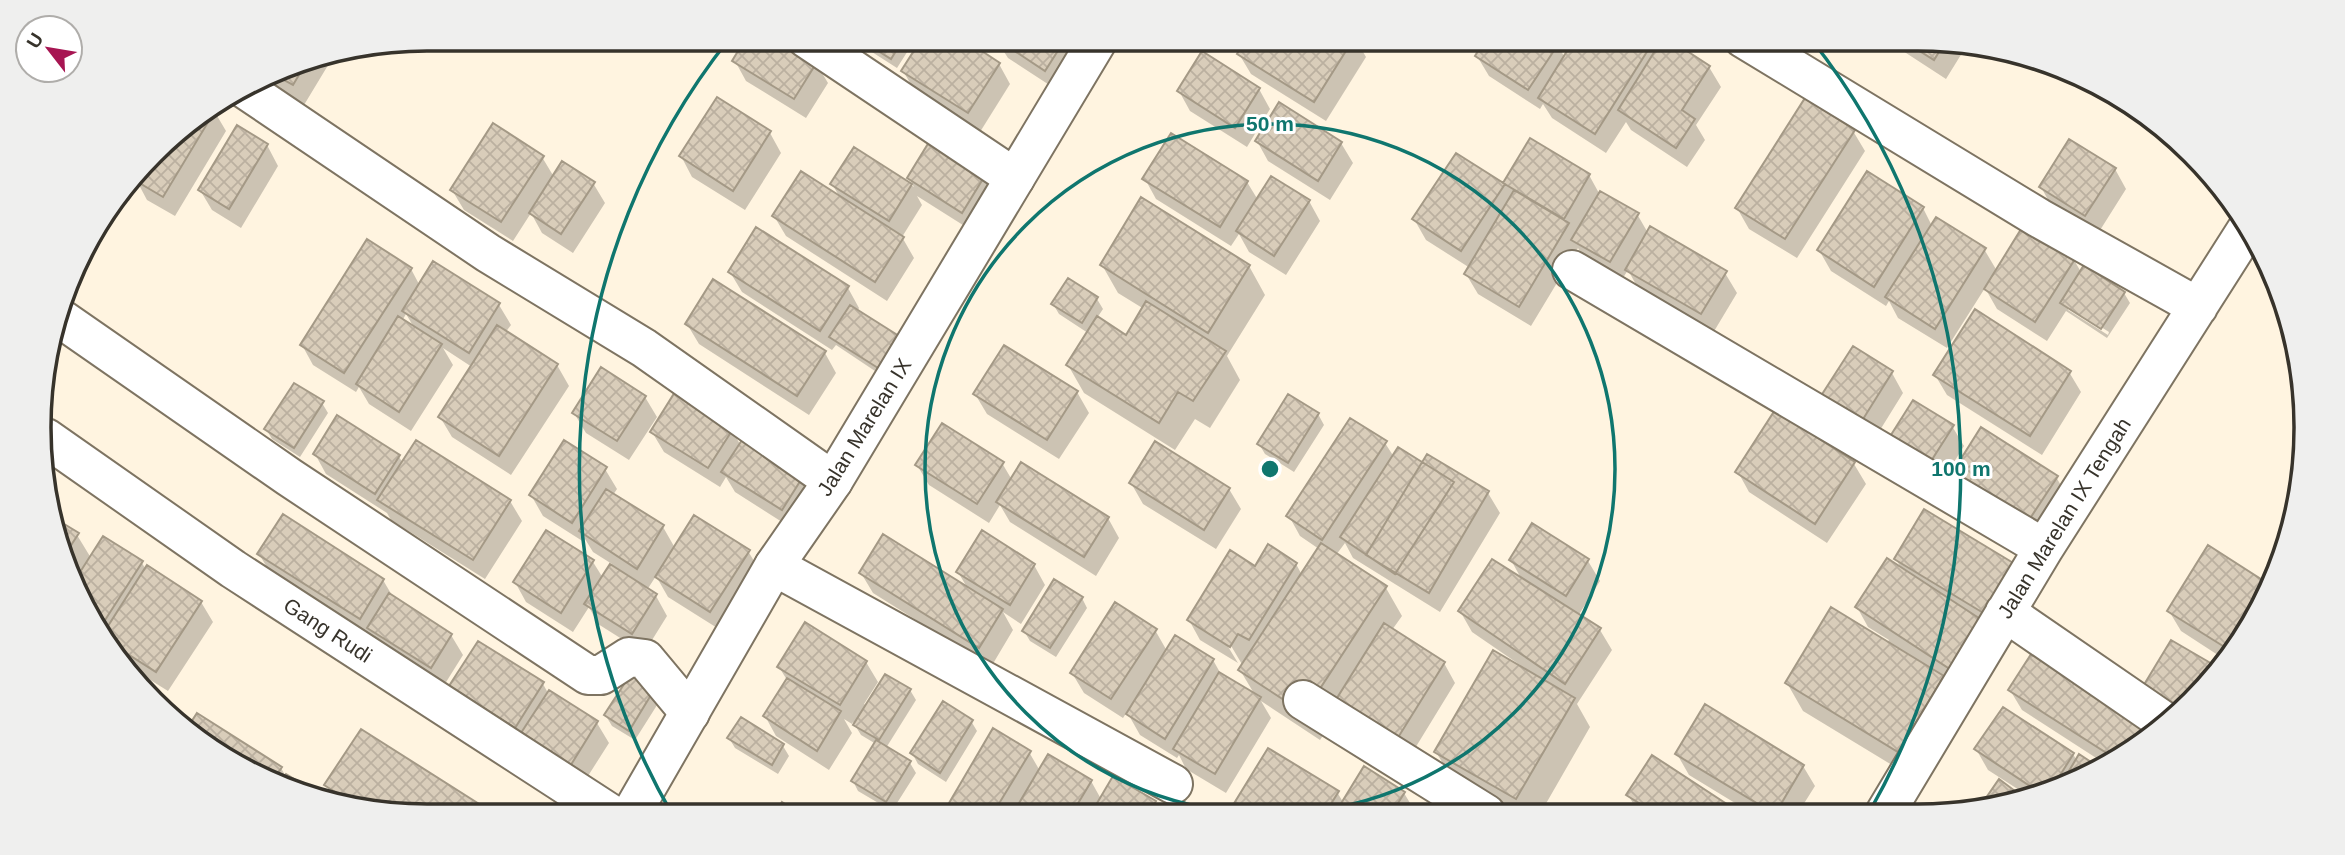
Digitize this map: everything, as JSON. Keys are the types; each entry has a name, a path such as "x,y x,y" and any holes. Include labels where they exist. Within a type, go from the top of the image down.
{"street":[{"path":"825,51 1015,178"},
{"name":"Jalan Marelan IX","path":"636,804 774,566 833,481 1091,51"},
{"path":"1764,51 2039,218 2198,307"},
{"path":"253,94 488,253 644,348 833,481"},
{"name":"Jalan Marelan IX Tengah","path":"1890,804 2044,548 2242,236"},
{"path":"1572,270 2044,548"},
{"path":"66,322 289,477 588,675 601,675 629,657 645,659 690,713"},
{"name":"Gang Rudi","path":"52,442 233,569 595,804"},
{"path":"774,566 1173,784"},
{"path":"2005,611 2158,717"},
{"path":"1303,700 1466,804"}],"building":[{"path":"738,51 800,51 817,62 794,99 732,61"},
{"path":"878,51 896,51 891,59"},
{"path":"914,51 982,51 1000,63 968,113 901,71"},
{"path":"1015,51 1058,51 1045,71"},
{"path":"1202,51 1260,88 1235,128 1177,91"},
{"path":"1239,51 1346,51 1314,102 1237,54"},
{"path":"1478,51 1554,51 1528,90 1475,56"},
{"path":"1567,51 1647,51 1595,134 1538,98"},
{"path":"1655,51 1687,51 1710,66 1682,110 1695,119 1676,148 1618,110"},
{"path":"1920,51 1939,52 1934,60"},
{"path":"300,73 293,85 282,79"},
{"path":"717,97 771,131 733,191 679,156"},
{"path":"1805,98 1855,130 1785,239 1735,208"},
{"path":"1279,102 1342,142 1318,181 1255,141"},
{"path":"209,121 163,197 140,184 179,144"},
{"path":"493,123 544,156 501,222 450,190"},
{"path":"237,125 268,144 229,209 198,190"},
{"path":"1171,133 1248,181 1220,227 1142,179"},
{"path":"934,134 989,169 962,213 907,178"},
{"path":"1530,138 1590,174 1564,219 1503,183"},
{"path":"2069,139 2116,168 2085,216 2039,187"},
{"path":"854,147 912,184 889,221 830,184"},
{"path":"1456,153 1505,184 1461,251 1412,219"},
{"path":"562,161 595,182 561,234 529,213"},
{"path":"801,171 904,237 875,282 772,216"},
{"path":"1867,171 1924,207 1874,287 1817,250"},
{"path":"1271,176 1310,200 1274,256 1236,231"},
{"path":"1514,190 1569,223 1519,307 1464,274"},
{"path":"1600,191 1639,213 1610,262 1571,240"},
{"path":"1141,197 1250,265 1208,333 1100,265"},
{"path":"1936,217 1986,248 1935,329 1885,297"},
{"path":"1650,226 1727,271 1701,314 1625,270"},
{"path":"2023,226 2075,259 2035,322 1984,289"},
{"path":"756,227 849,286 820,331 728,272"},
{"path":"367,239 412,268 344,373 300,345"},
{"path":"433,261 500,303 469,353 402,311"},
{"path":"2084,265 2125,292 2101,329 2060,303"},
{"path":"1068,278 1098,297 1082,323 1051,304"},
{"path":"713,279 826,351 797,396 685,324"},
{"path":"1146,301 1226,351 1193,401 1178,392 1159,423 1066,365 1097,316 1126,335"},
{"path":"850,305 899,336 878,368 829,337"},
{"path":"1975,309 2071,371 2030,436 1933,375"},
{"path":"398,316 442,344 399,412 356,384"},
{"path":"497,325 558,364 499,456 438,417"},
{"path":"1004,345 1078,391 1047,440 973,394"},
{"path":"1853,346 1893,371 1860,424 1819,399"},
{"path":"601,367 646,396 617,441 572,413"},
{"path":"294,383 324,401 294,448 264,429"},
{"path":"675,392 733,429 708,468 650,432"},
{"path":"1288,394 1319,413 1288,463 1257,444"},
{"path":"1913,400 1954,425 1924,472 1884,446"},
{"path":"1775,410 1855,462 1815,524 1735,472"},
{"path":"337,415 400,455 375,494 313,454"},
{"path":"1350,418 1387,441 1322,540 1286,516"},
{"path":"942,423 1004,462 977,504 915,465"},
{"path":"1981,427 2058,476 2023,529 1947,481"},
{"path":"744,437 804,475 782,510 721,472"},
{"path":"416,440 511,500 473,560 377,500"},
{"path":"564,440 607,467 572,523 529,495"},
{"path":"1155,441 1230,488 1204,530 1129,483"},
{"path":"1398,447 1454,482 1395,574 1340,537"},
{"path":"1427,454 1489,491 1429,593 1366,555"},
{"path":"1021,462 1109,517 1084,557 996,502"},
{"path":"606,489 664,525 637,569 579,531"},
{"path":"1924,509 2015,564 1985,614 1894,559"},
{"path":"283,514 384,579 360,619 257,554"},
{"path":"694,515 750,550 710,612 655,577"},
{"path":"1532,523 1589,559 1566,596 1509,560"},
{"path":"64,524 79,533 70,546"},
{"path":"546,530 594,560 561,613 513,582"},
{"path":"982,530 1035,564 1010,605 956,572"},
{"path":"883,534 1003,609 979,648 859,573"},
{"path":"103,536 143,561 104,621 79,573"},
{"path":"1321,543 1387,586 1304,713 1238,670"},
{"path":"1268,544 1297,563 1249,640 1238,634 1230,647 1187,620 1230,550 1255,566"},
{"path":"2208,545 2262,580 2244,616 2224,647 2167,611"},
{"path":"1887,558 1991,626 1959,675 1855,607"},
{"path":"1492,559 1601,628 1565,684 1458,611"},
{"path":"610,564 657,594 632,634 584,604"},
{"path":"147,565 202,601 156,672 126,653 108,627"},
{"path":"1054,579 1083,597 1050,648 1022,631"},
{"path":"389,593 452,634 431,668 367,628"},
{"path":"1115,602 1157,629 1111,699 1070,673"},
{"path":"1831,607 1944,676 1898,752 1785,683"},
{"path":"805,622 867,661 840,705 777,667"},
{"path":"1384,623 1445,662 1394,744 1332,706"},
{"path":"1175,635 1214,659 1165,739 1126,714"},
{"path":"2171,640 2211,663 2167,710 2139,693"},
{"path":"478,641 544,682 515,728 449,686"},
{"path":"1493,650 1575,698 1516,799 1434,752"},
{"path":"2033,651 2149,724 2107,753 2008,690"},
{"path":"1219,672 1261,697 1215,774 1173,749"},
{"path":"885,674 911,689 879,740 853,725"},
{"path":"630,675 654,690 629,731 604,715"},
{"path":"787,678 841,711 817,751 763,716"},
{"path":"549,690 598,721 569,768 519,736"},
{"path":"943,701 973,720 940,773 910,753"},
{"path":"1705,704 1804,765 1781,804 1758,804 1675,754"},
{"path":"2003,707 2074,753 2059,777 2031,786 1974,749"},
{"path":"197,713 282,767 278,773 239,754 192,721"},
{"path":"741,717 784,744 772,765 727,738"},
{"path":"993,728 1031,751 999,804 948,804"},
{"path":"361,729 479,804 378,801 336,793 324,785"},
{"path":"876,740 911,761 886,802 851,781"},
{"path":"1268,748 1339,791 1331,804 1234,804"},
{"path":"1048,754 1092,780 1078,804 1018,804"},
{"path":"2079,754 2091,762 2084,765 2068,773"},
{"path":"1652,755 1727,804 1640,804 1626,795"},
{"path":"1364,766 1405,792 1397,804 1341,804"},
{"path":"1113,776 1156,801 1154,804 1096,804"},
{"path":"1999,779 2015,791 1991,797 1986,798"},
{"path":"1170,793 1188,804 1164,804"}]}
